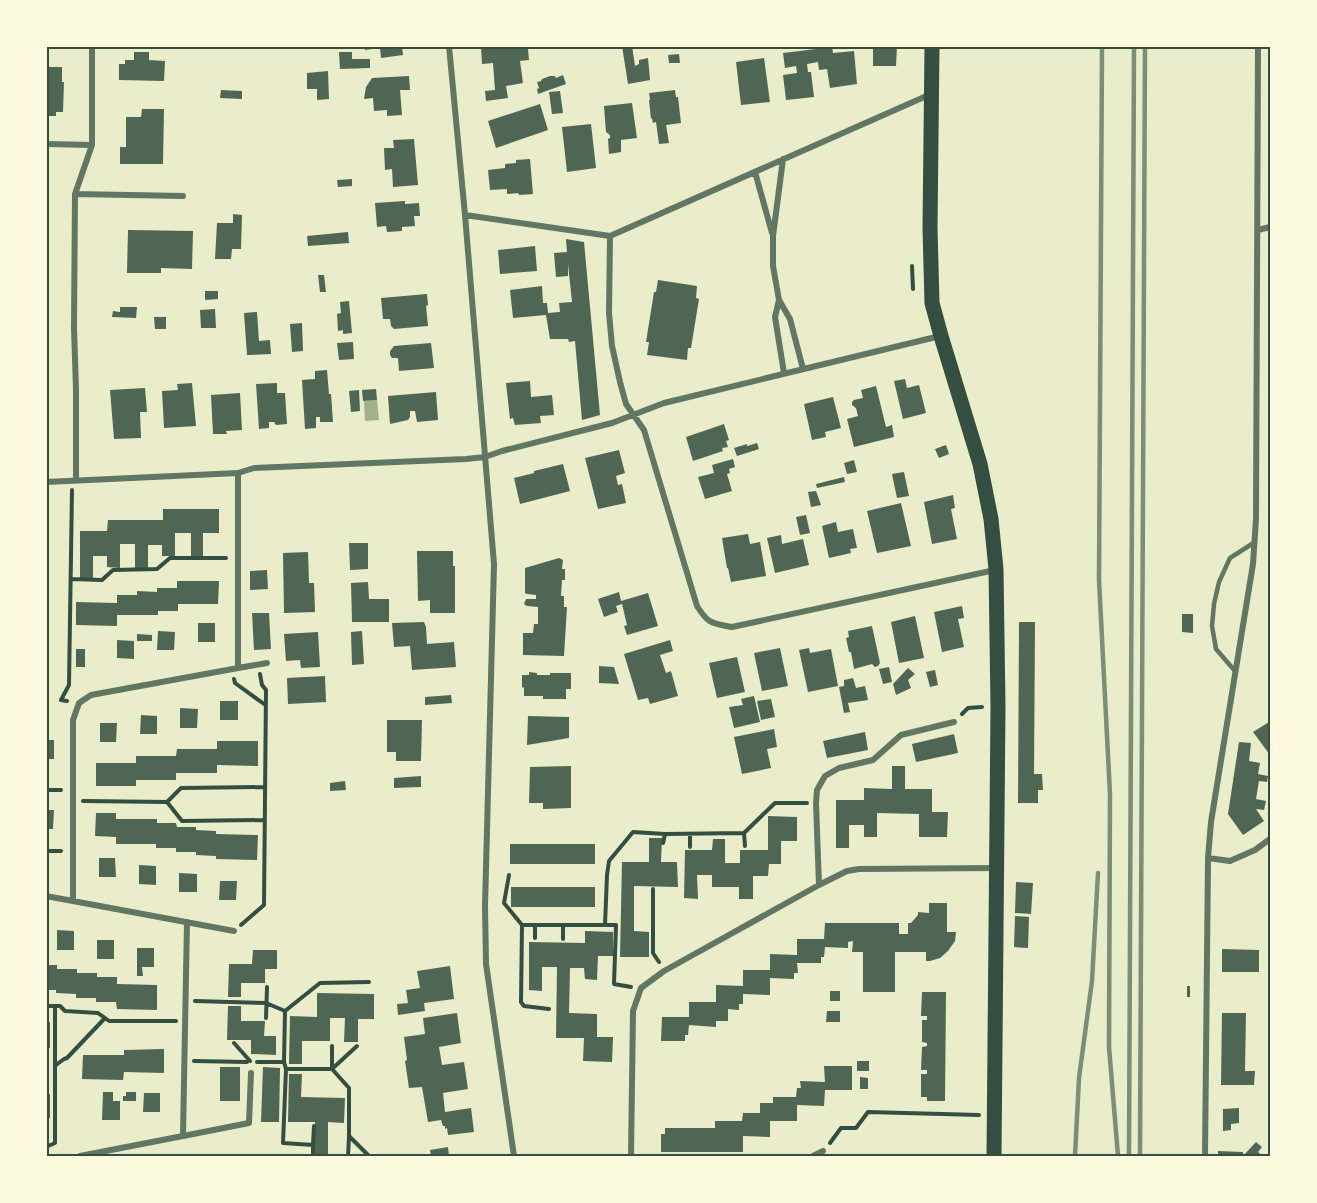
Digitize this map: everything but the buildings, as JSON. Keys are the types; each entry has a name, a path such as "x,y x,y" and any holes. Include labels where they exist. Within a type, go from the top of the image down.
{"main road":[{"path":"932,46 930,270 932,303 980,464 991,519 996,569 998,707 996,868 987,1115 994,1156"}],"street":[{"path":"74,480 75,194 92,145 92,46"},
{"path":"449,46 494,564 485,906 486,964 514,1156"},
{"path":"1205,1156 1208,858 1211,822 1255,542 1258,46"},
{"path":"465,215 610,236 932,94"},
{"path":"46,144 92,145"},
{"path":"783,159 772,236 773,266 779,300 790,319 803,369"},
{"path":"755,172 772,236"},
{"path":"75,194 183,196"},
{"path":"1258,230 1270,227"},
{"path":"610,236 608,293 612,346 626,404 644,430 697,606 705,619 711,623 732,627 996,569"},
{"path":"779,300 775,317 784,373"},
{"path":"46,482 238,473 254,468 485,457 612,423 664,403 941,336"},
{"path":"235,669 239,558 238,473"},
{"path":"74,902 73,720 79,702 92,695 267,663"},
{"path":"819,885 816,803 817,790 825,776 839,768 873,760 901,735 954,722"},
{"path":"1208,858 1230,861 1256,850 1270,839"},
{"path":"631,1156 633,1011 640,988 664,971 847,871 859,868 996,868"},
{"path":"46,896 234,931"},
{"path":"183,1136 187,922"},
{"path":"80,1156 249,1122 251,1073"},
{"path":"813,1156 823,1151"}],"lane":[{"path":"1235,671 1216,649 1212,626 1214,604 1219,582 1230,558 1255,542"}],"path":[{"path":"912,258 913,291"},
{"path":"74,480 69,685 62,700 79,702"},
{"path":"71,579 102,580 113,570 157,570 170,558 239,558"},
{"path":"234,931 264,905 266,690 262,685 258,664"},
{"path":"235,669 235,683 265,704"},
{"path":"980,707 980,718"},
{"path":"954,722 968,708 998,707"},
{"path":"73,801 167,802 181,788 266,787"},
{"path":"167,802 182,821 265,820"},
{"path":"605,925 609,861 633,832 744,833 775,803 816,803"},
{"path":"744,833 745,846"},
{"path":"663,843 665,834"},
{"path":"690,834 690,846"},
{"path":"509,875 504,903 522,925 521,1002 524,1006 549,1009"},
{"path":"653,889 653,953 664,971"},
{"path":"522,925 616,925 614,984 640,988"},
{"path":"535,925 535,938"},
{"path":"563,925 563,939"},
{"path":"313,1145 283,1143 286,1069 284,1062 285,1011 320,982 369,982"},
{"path":"266,1018 267,987"},
{"path":"186,1001 266,1003 285,1011"},
{"path":"46,1006 60,1006 65,1011 98,1013 109,1022 185,1021"},
{"path":"46,1147 55,1143 55,1006"},
{"path":"55,1065 67,1058 105,1018"},
{"path":"234,1043 251,1062"},
{"path":"332,1046 332,1069 349,1088 348,1156"},
{"path":"286,1069 332,1069 357,1046"},
{"path":"185,1061 284,1062"},
{"path":"823,1151 841,1128 856,1128 868,1112 987,1115"},
{"path":"979,1125 987,1115"},
{"path":"313,1156 314,1126"},
{"path":"349,1136 369,1156"}],"shaded area":[{"path":"377,400 379,420 365,421 364,401"}],"railway":[{"path":"1102,46 1099,580 1110,794 1109,1047 1118,1156"},
{"path":"1129,1156 1134,46"},
{"path":"1140,1156 1145,46"},
{"path":"1075,1156 1079,1078 1092,981 1098,873"}]}
